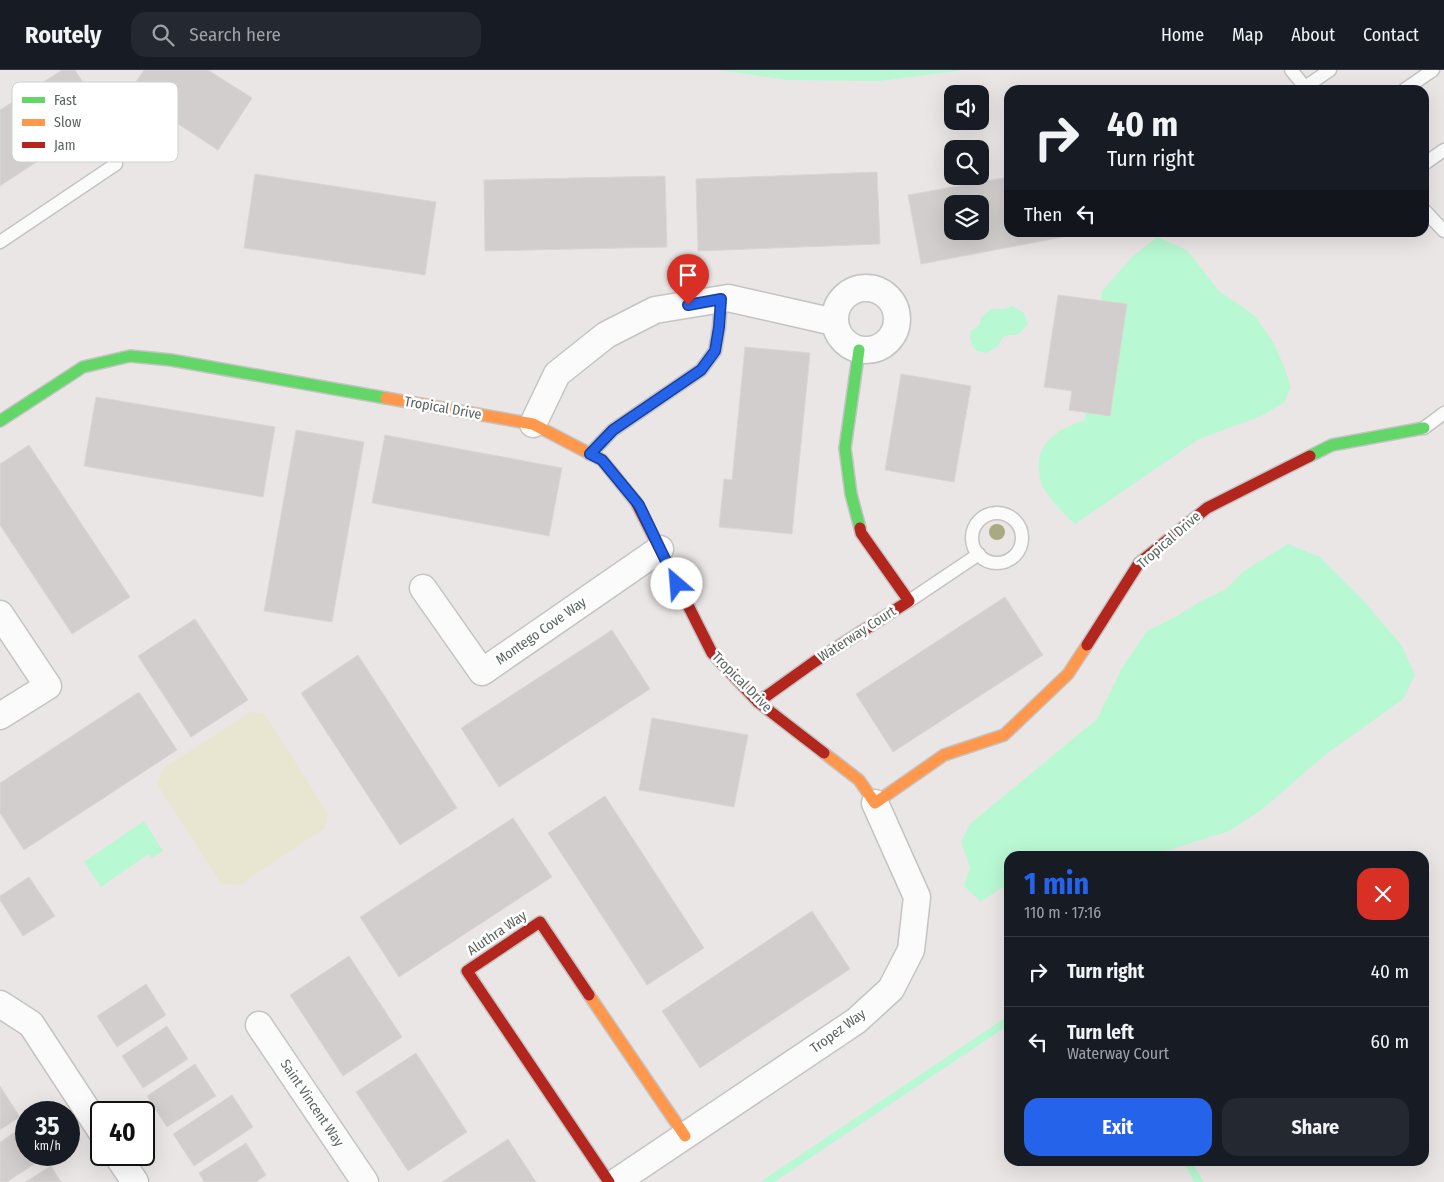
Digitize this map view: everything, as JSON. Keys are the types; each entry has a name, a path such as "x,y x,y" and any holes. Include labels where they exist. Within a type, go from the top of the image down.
{"street":[{"path":"874,288 889,298 895,307 896,328 889,340 880,347 870,350 859,350 843,341 837,332 834,322 837,306 843,296 853,290 874,288"},
{"path":"533,424 557,374 606,335 655,310 728,298 834,322"},
{"name":"Waterway Court","path":"758,702 814,662 909,601 861,533 851,494 845,448 859,350"},
{"name":"Tropical Drive","path":"0,421 83,367 130,356 171,360 533,424 602,460 639,505 712,653 758,702 859,780 875,803 944,755 1004,735 1068,674 1139,563 1207,508 1332,445 1424,428"},
{"name":"Montego Cove Way","path":"423,588 482,672 660,549"},
{"path":"0,614 48,686 0,716"},
{"name":"Tropez Way","path":"616,1182 856,1021 891,989 910,950 918,897 875,803"},
{"name":"Aluthra Way","path":"609,1182 467,971 540,922 685,1136"},
{"path":"0,1004 31,1024 90,1114"},
{"name":"Saint Vincent Way","path":"259,1025 365,1182"},
{"path":"124,1166 135,1182"}],"lane":[{"path":"1291,70 1303,85"},
{"path":"1311,85 1330,70"},
{"path":"1411,85 1432,70"},
{"path":"1429,160 1444,150"},
{"path":"0,242 116,164"},
{"path":"1429,215 1444,230"},
{"path":"590,454 613,430 701,370 715,351 721,299"},
{"name":"Tropical Drive","path":"1424,428 1444,413"},
{"name":"Tropical Drive","path":"1424,428 1444,421"},
{"path":"909,601 979,554"}],"shaded area":[{"path":"719,70 965,70 878,81 788,80"},
{"path":"1157,237 1187,250 1219,291 1255,316 1273,342 1291,387 1284,403 1259,417 1199,439 1075,524 1052,501 1042,485 1039,460 1042,451 1052,437 1067,427 1085,420 1102,291 1133,256"},
{"path":"1012,306 1023,312 1028,324 1019,334 1004,336 996,348 986,353 975,350 970,339 971,331 979,325 981,318 991,309 1005,309"},
{"path":"1288,544 1320,557 1363,600 1402,646 1415,675 1403,699 1325,755 1260,811 1229,831 1162,851 1004,851 1004,886 981,902 964,886 970,867 961,842 970,824 1097,719 1122,668 1147,631 1225,590 1244,571"},
{"path":"250,712 265,714 328,814 325,828 240,885 221,884 157,784 162,769"},
{"path":"144,821 163,851 152,858 148,854 101,887 84,862"}],"building":[{"path":"62,70 75,70 83,82 43,82"},
{"path":"144,70 208,70 252,98 218,150 178,124 178,82 136,82"},
{"path":"12,102 12,162 37,162 0,186 0,110"},
{"path":"877,172 880,244 698,251 696,179"},
{"path":"255,174 436,202 425,275 244,248"},
{"path":"665,176 667,247 485,251 484,180"},
{"path":"1004,178 1004,237 1063,237 921,264 908,195 964,185 989,185 989,181"},
{"path":"1058,295 1127,304 1110,416 1069,410 1072,391 1044,387"},
{"path":"745,347 810,353 792,534 719,527 724,479 732,480"},
{"path":"901,374 971,386 954,482 885,470"},
{"path":"96,397 275,427 263,497 84,466"},
{"path":"296,430 364,442 332,622 264,611"},
{"path":"385,435 562,468 549,536 372,503"},
{"path":"29,445 130,597 72,634 0,525 0,464"},
{"path":"1005,597 1043,655 893,752 856,694"},
{"path":"195,619 248,700 191,737 138,656"},
{"path":"612,630 650,689 499,787 461,728"},
{"path":"358,655 457,808 400,845 301,693"},
{"path":"139,692 177,750 24,850 0,813 0,783"},
{"path":"652,718 748,735 734,807 639,790"},
{"path":"605,796 704,948 647,985 548,833"},
{"path":"513,818 552,877 399,977 360,917"},
{"path":"29,877 55,916 23,936 0,900 0,896"},
{"path":"812,911 850,969 700,1068 662,1011"},
{"path":"349,956 402,1037 343,1076 290,995"},
{"path":"146,984 166,1015 117,1047 97,1016"},
{"path":"167,1026 188,1059 143,1088 122,1056"},
{"path":"416,1053 467,1132 408,1171 356,1092"},
{"path":"195,1064 216,1096 167,1127 155,1108 155,1101 150,1101 147,1096"},
{"path":"0,1086 15,1109 15,1120 0,1130"},
{"path":"232,1095 253,1127 194,1166 173,1134"},
{"path":"15,1132 15,1166 31,1166 7,1182 0,1182 0,1142"},
{"path":"508,1139 536,1182 442,1182"},
{"path":"246,1143 266,1175 256,1182 204,1182 199,1173"},
{"path":"51,1166 61,1182 25,1182"}],"waterway":[{"path":"767,1182 1004,1023"},
{"path":"1190,1166 1199,1182"}],"traffic: fast":[{"path":"859,350 845,448 851,494 860,528"},
{"path":"0,421 83,367 130,356 171,360 386,398"},
{"path":"1310,456 1332,445 1424,428"}],"traffic: slow":[{"path":"386,398 533,424 602,460 636,502"},
{"path":"824,753 859,780 875,803 944,755 1004,735 1068,674 1087,645"},
{"path":"589,995 685,1136"}],"traffic: jam":[{"path":"1087,645 1139,563 1207,508 1310,456"},
{"path":"636,502 712,653 758,702 824,753"},
{"path":"758,702 814,662 909,601 861,533 860,528"},
{"path":"589,995 540,922 467,971 609,1182"}],"route":[{"path":"677,584 639,505 602,460 590,454 613,430 701,370 715,351 721,299 688,305"}]}
